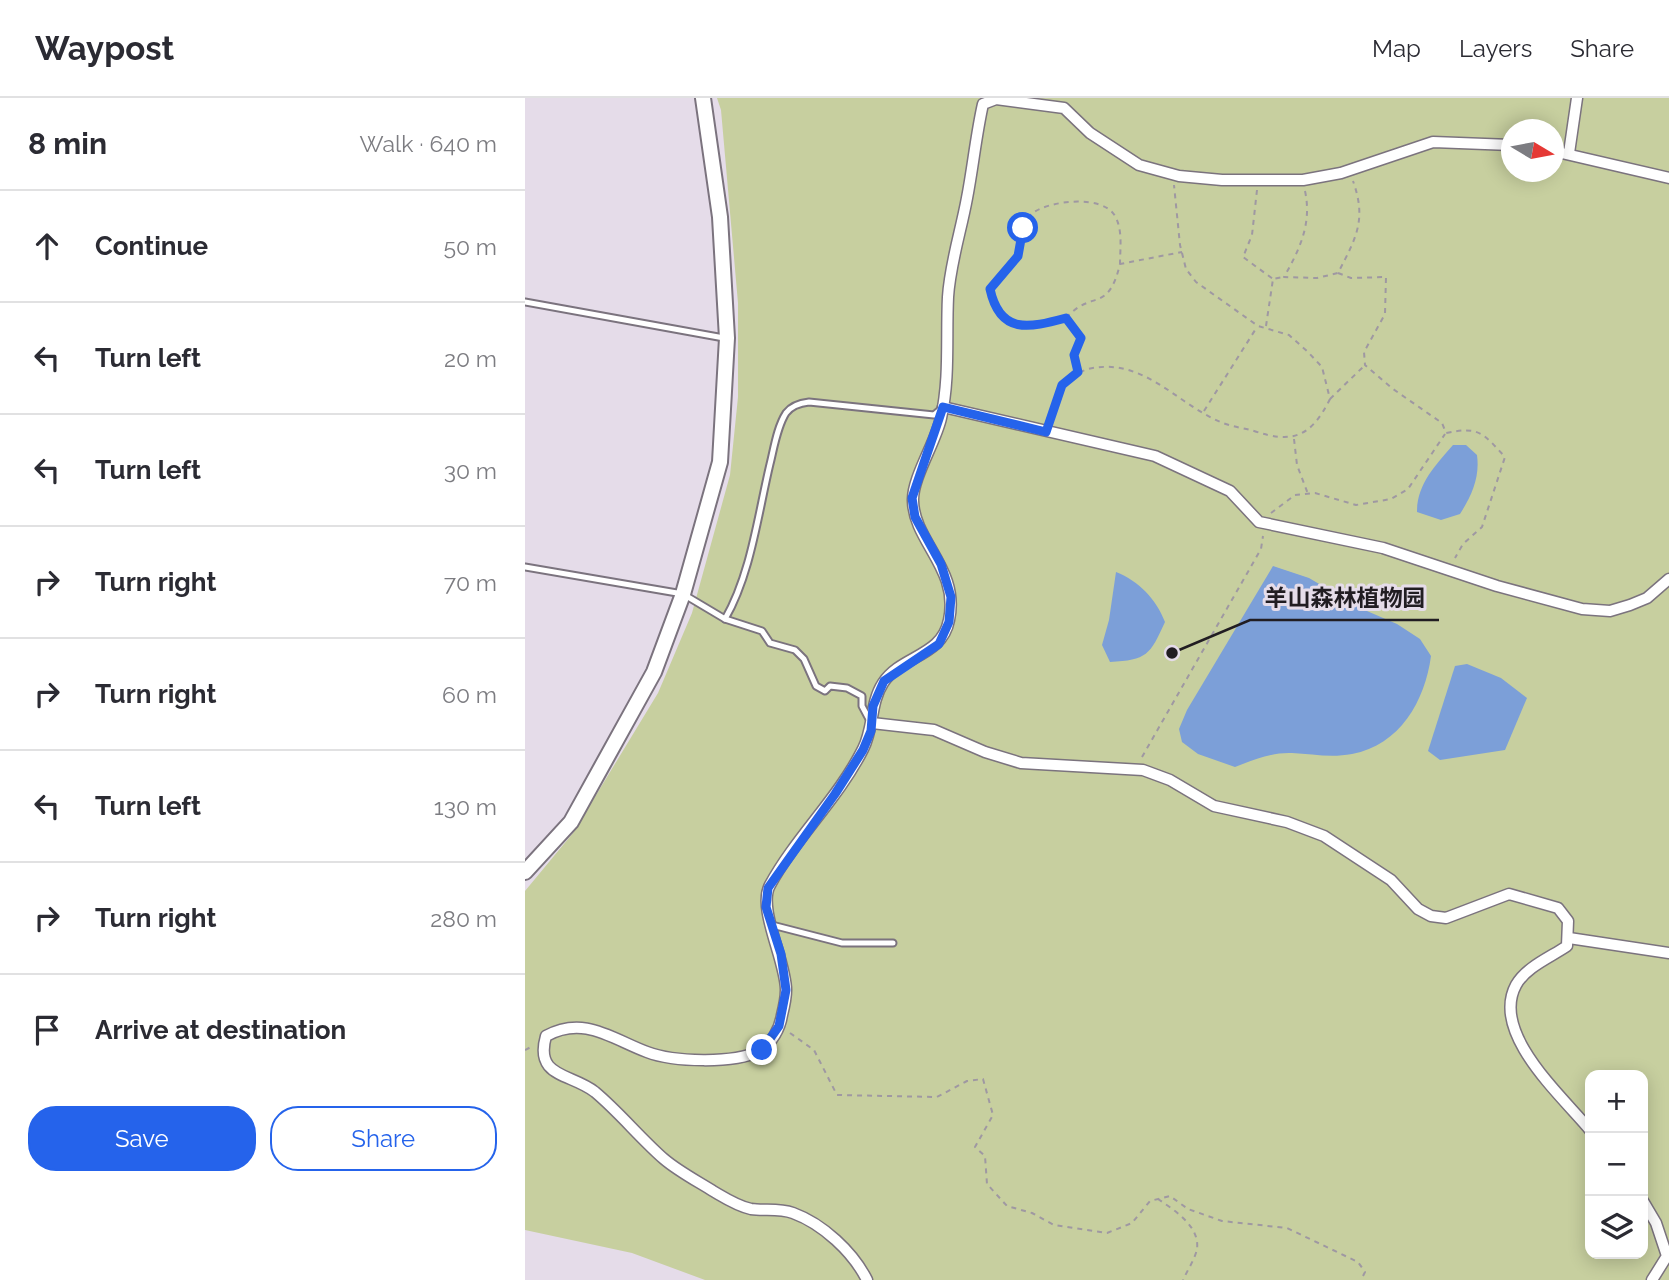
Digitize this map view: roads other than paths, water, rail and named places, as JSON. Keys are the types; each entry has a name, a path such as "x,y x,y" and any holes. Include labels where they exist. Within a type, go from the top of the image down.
{"street":[{"path":"525,872 571,822 654,672 683,594 720,462 727,338 720,217 703,98"},
{"path":"1569,153 1577,98"},
{"path":"867,1280 849,1253 831,1237 795,1214 773,1209 752,1209 722,1196 667,1161 594,1091 553,1071 544,1059 546,1036 556,1031 580,1027 605,1031 647,1052 673,1059 703,1059 744,1056 762,1050 779,1026 786,990 781,954 766,907 768,888 863,750 873,706 884,681 939,644 949,622 951,597 941,564 915,517 912,498 943,407 947,381 948,296 985,100 996,99 1064,108 1090,133 1139,165 1173,174 1258,182 1303,180 1349,171 1433,142 1501,145"},
{"path":"1564,152 1669,178"},
{"path":"943,407 1046,432 1122,446 1155,456 1230,491 1262,523 1383,548 1548,601 1582,609 1610,611 1647,598 1669,579"},
{"path":"871,723 935,730 985,752 1021,763 1138,769 1170,780 1214,806 1286,822 1324,836 1391,880 1418,909 1431,916 1446,918 1509,894 1558,908 1569,921 1567,946 1528,971 1516,985 1509,1005 1511,1025 1521,1047 1585,1124"},
{"path":"1569,938 1605,940 1635,949 1669,953"},
{"path":"1648,1209 1656,1223 1667,1256 1652,1280"}],"lane":[{"path":"525,302 727,338"},
{"path":"725,619 734,603 744,572 775,443 786,413 796,404 809,402 934,415 943,407"},
{"path":"525,568 683,594 725,619 762,631 770,643 795,650 804,659 816,686 825,691 829,686 857,691 862,696 862,706 871,723"},
{"path":"772,925 842,943 893,943"}],"water":[{"path":"1453,445 1466,445 1477,455 1476,478 1468,500 1460,514 1441,520 1417,512 1424,484"},
{"path":"1273,566 1309,578 1360,608 1397,624 1420,639 1431,656 1423,689 1416,704 1397,731 1384,741 1352,754 1277,754 1235,767 1198,754 1182,742 1179,729 1187,710"},
{"path":"1116,572 1132,580 1146,592 1165,622 1146,654 1132,660 1110,662 1102,645 1109,620"},
{"path":"1467,664 1501,678 1527,698 1505,750 1440,760 1428,751 1455,666"}],"place":[{"name":"羊山森林植物园","path":"1172,653"}]}
